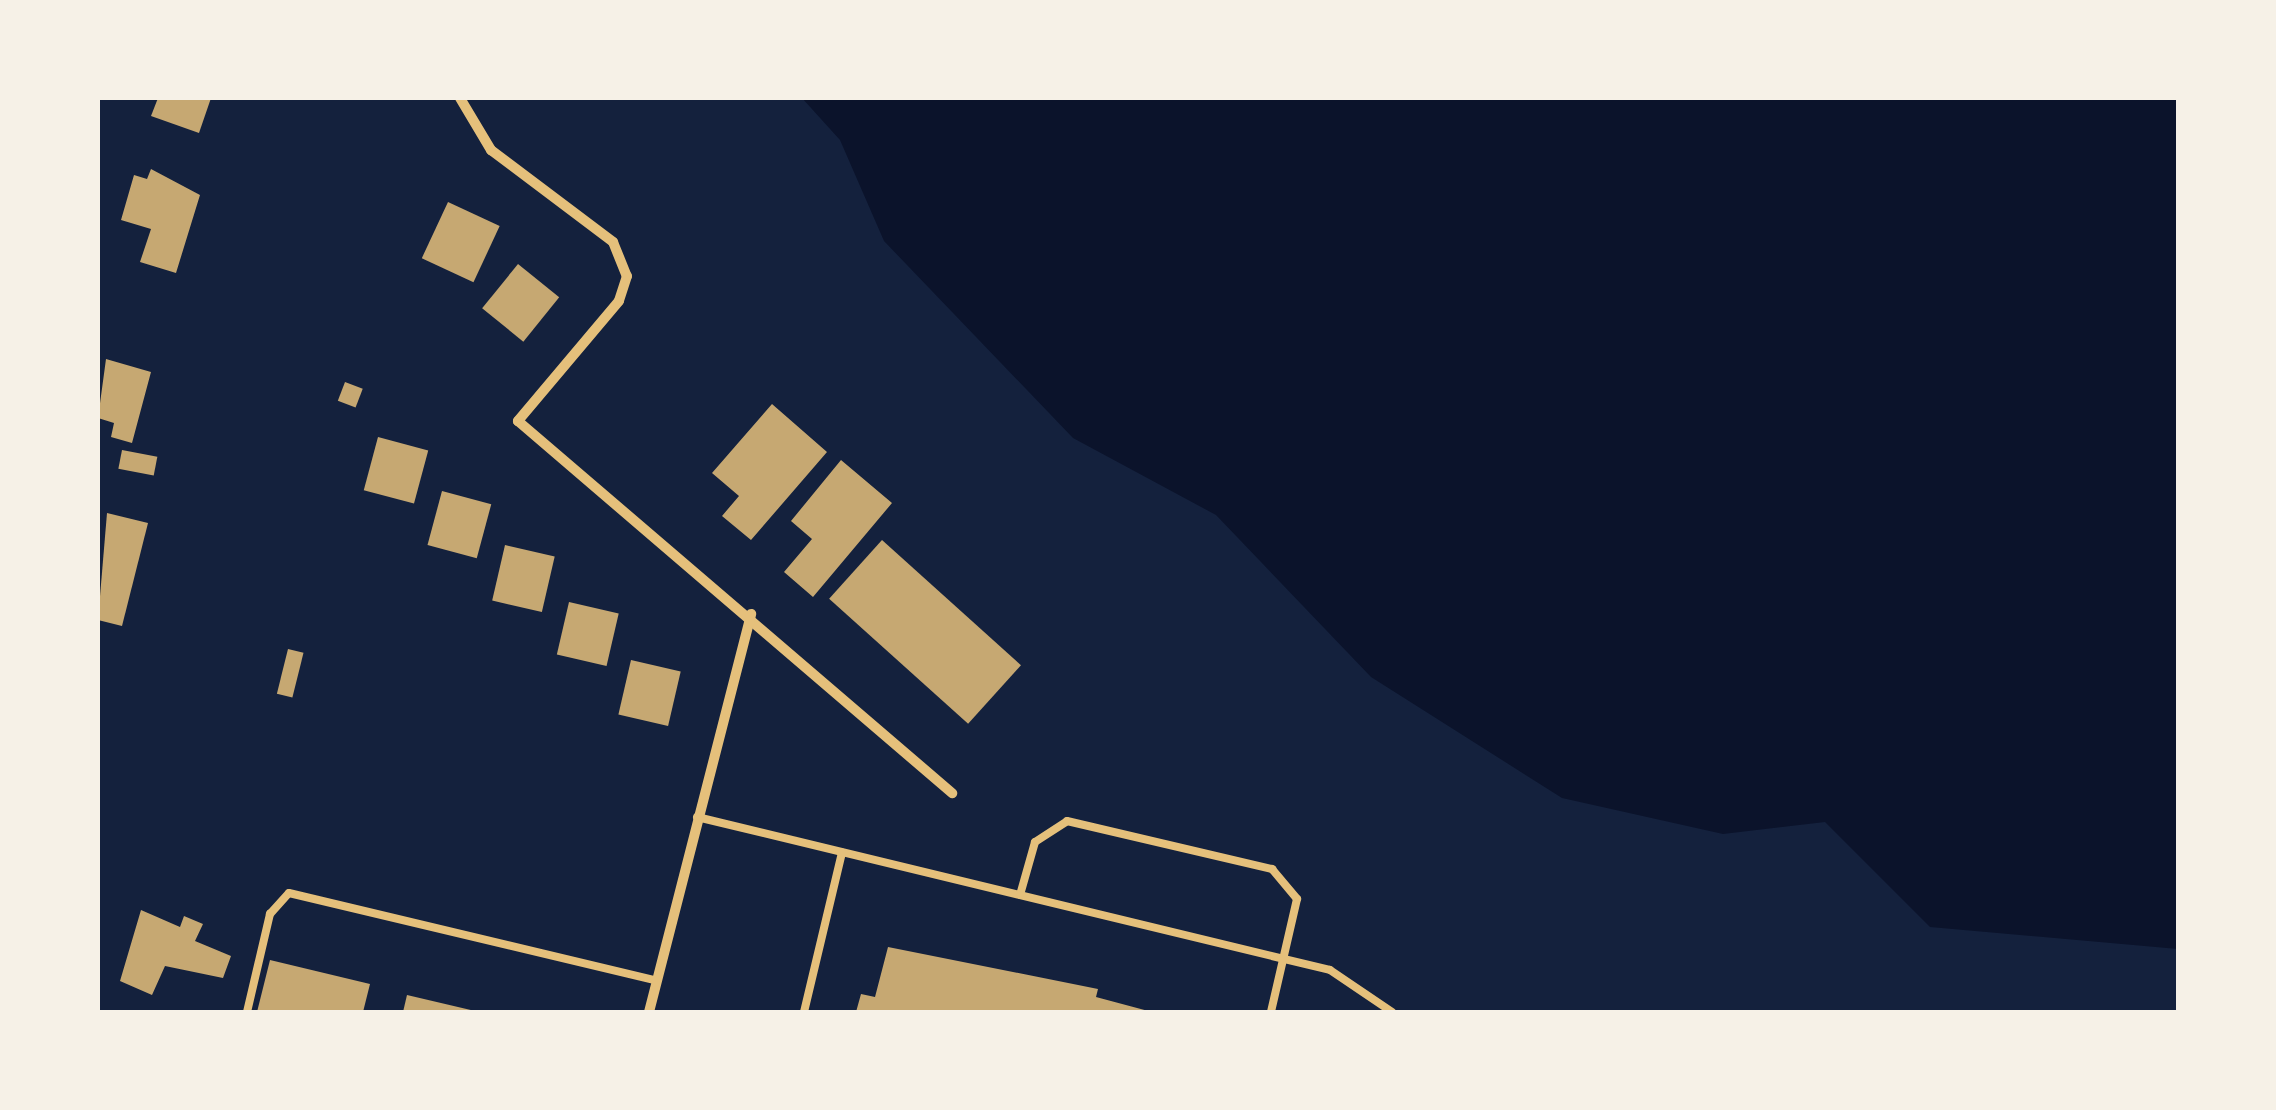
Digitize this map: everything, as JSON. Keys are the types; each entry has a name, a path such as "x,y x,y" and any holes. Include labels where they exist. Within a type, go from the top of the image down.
{"street":[{"path":"460,98 492,150 612,242 628,276 620,301 518,421 751,614 952,793"},
{"path":"649,1012 751,614"}],"lane":[{"path":"697,817 1330,970 1392,1012"},
{"path":"1020,895 1035,842 1066,822 1131,831 1272,869 1297,899 1271,1012"},
{"path":"804,1012 842,852"},
{"path":"247,1012 270,914 289,893 657,981"}],"water":[{"path":"802,98 2178,98 2178,949 1930,927 1825,822 1723,834 1562,798 1371,677 1216,515 1073,438 884,241 840,140"}],"building":[{"path":"158,98 211,98 199,133 151,116"},
{"path":"151,169 200,195 176,273 140,262 151,229 121,220 134,175 147,179"},
{"path":"448,202 500,226 473,282 422,258"},
{"path":"518,264 559,297 523,342 482,308"},
{"path":"106,359 151,372 132,443 111,437 114,423 98,418"},
{"path":"345,382 363,389 356,407 338,401"},
{"path":"772,404 827,452 751,540 722,516 739,496 712,473"},
{"path":"378,437 428,450 414,504 364,490"},
{"path":"122,450 157,457 154,476 118,469"},
{"path":"841,460 892,503 813,597 784,572 812,539 791,521"},
{"path":"442,491 491,504 477,558 428,545"},
{"path":"107,513 148,523 122,626 98,620"},
{"path":"882,540 1021,665 968,724 829,599"},
{"path":"505,545 555,556 542,612 492,601"},
{"path":"569,602 619,613 607,666 557,655"},
{"path":"288,649 304,653 292,698 277,694"},
{"path":"631,660 681,671 668,726 618,715"},
{"path":"141,910 180,927 184,916 203,924 195,941 231,956 223,978 165,966 152,995 120,981"},
{"path":"888,947 1098,989 1096,997 1152,1012 856,1012 861,994 875,997"},
{"path":"270,960 370,984 363,1012 257,1012"},
{"path":"407,995 475,1011 475,1012 403,1012"}]}
